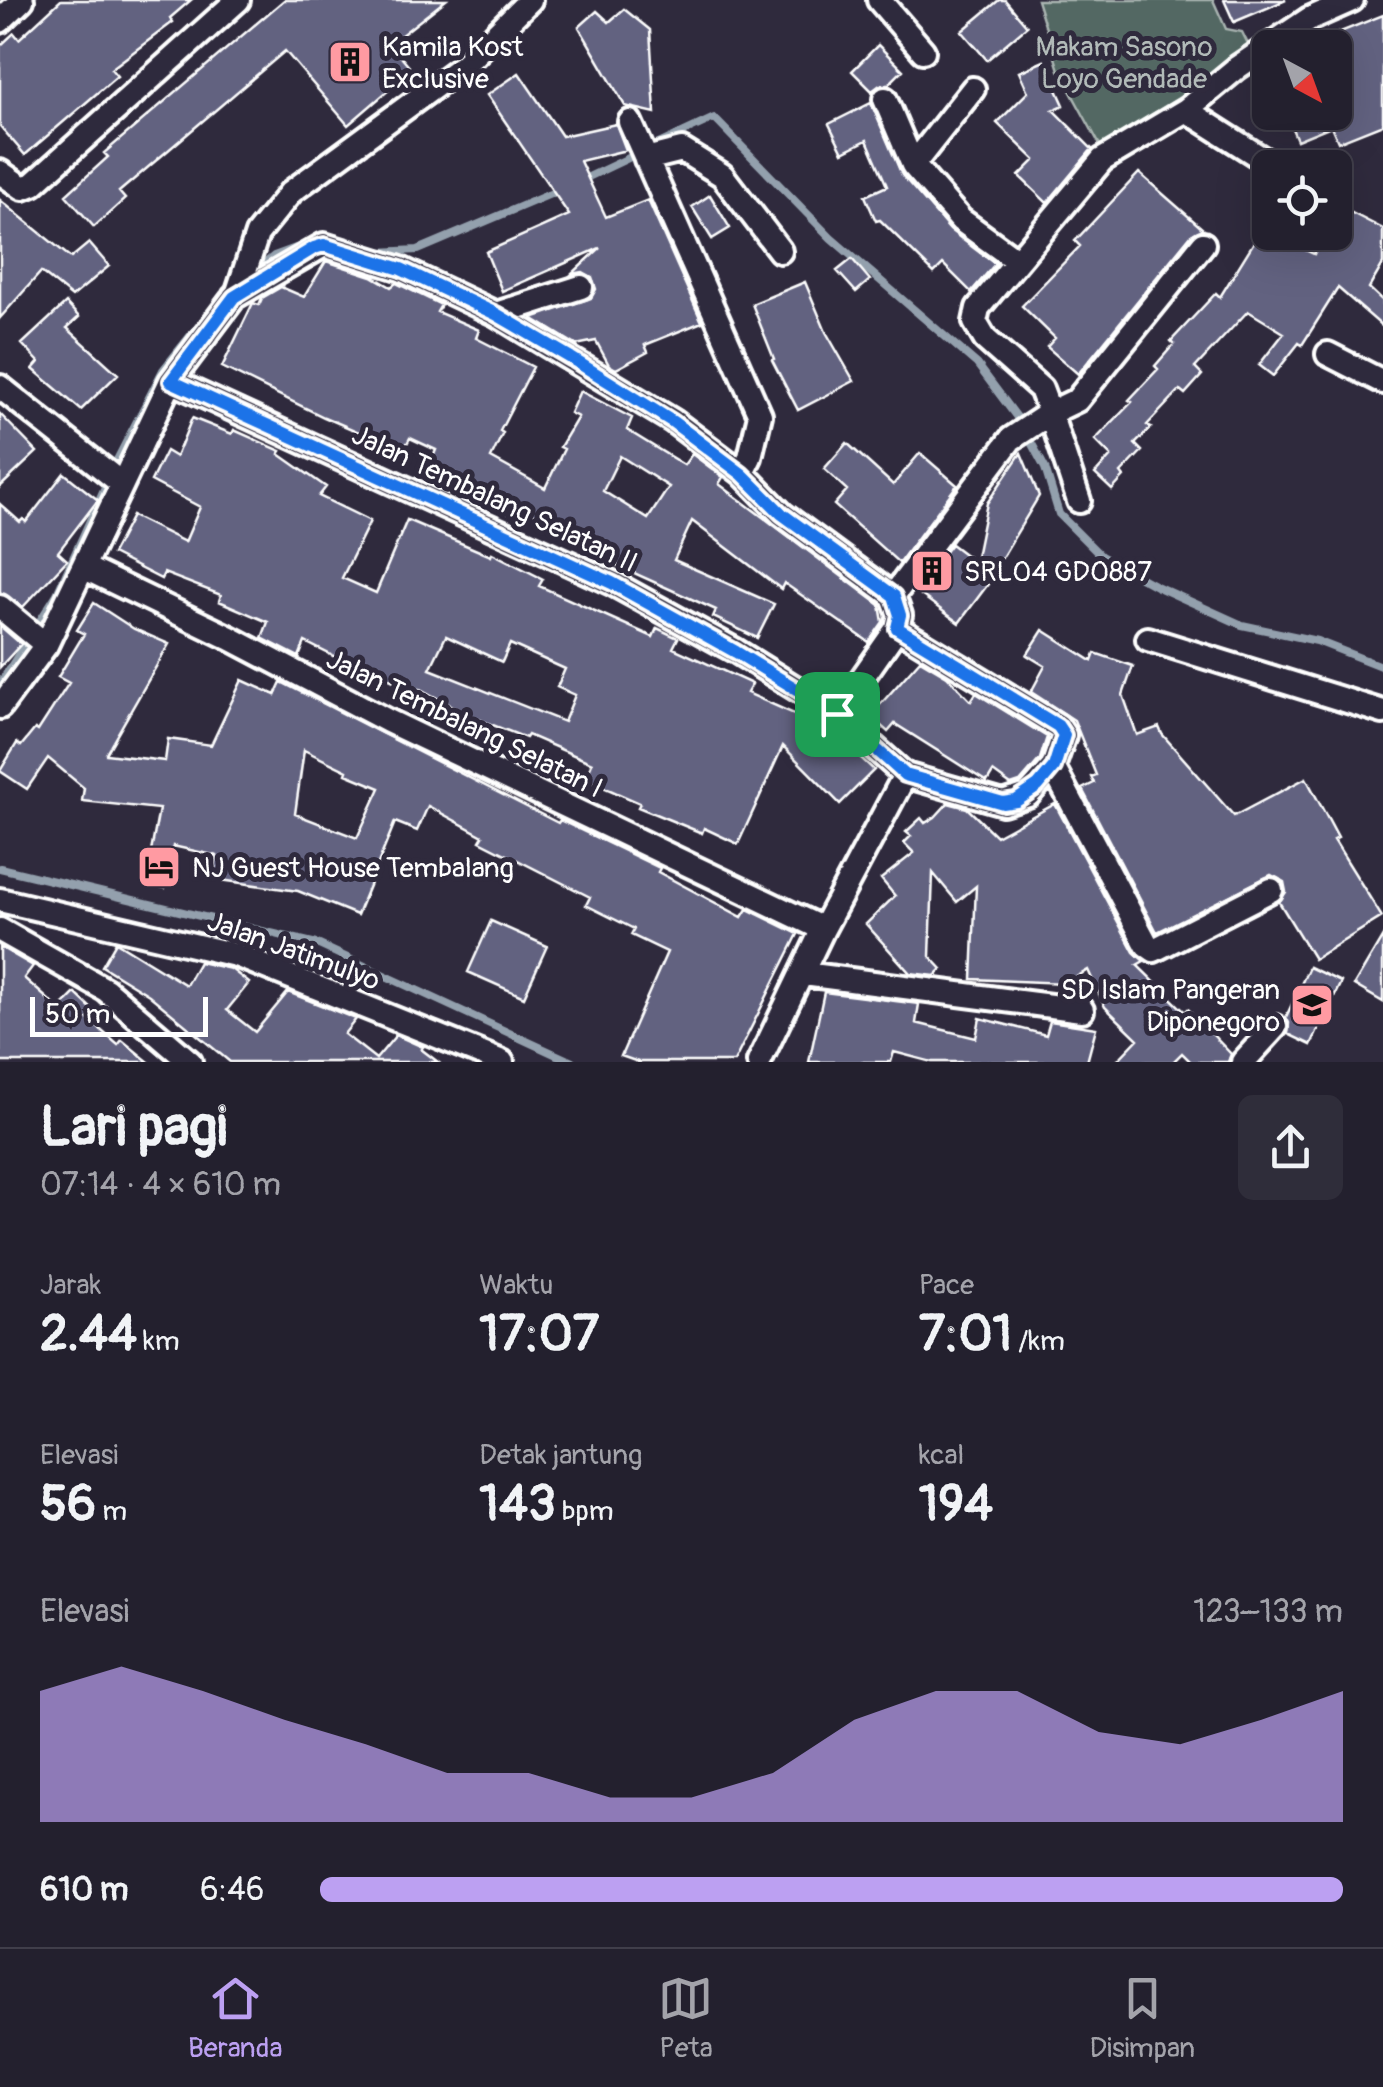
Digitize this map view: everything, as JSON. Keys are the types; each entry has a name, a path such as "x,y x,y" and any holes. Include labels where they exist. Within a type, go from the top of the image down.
{"street":[{"path":"0,21 22,0"},
{"path":"6,178 22,188 32,184 238,0"},
{"path":"0,707 46,645 171,381 239,286 257,234 291,192 464,65 530,0"},
{"path":"878,0 922,51"},
{"path":"1080,502 1041,420 1042,389 985,339 974,322 978,308 1102,160 1186,110 1238,67 1309,19 1352,0"},
{"path":"913,166 973,89"},
{"path":"884,99 913,166 961,220 1016,260"},
{"path":"1186,110 1252,152"},
{"path":"630,122 760,415 742,474"},
{"path":"646,158 682,150 722,175 780,251"},
{"path":"894,596 1011,440 1077,400 1204,244"},
{"path":"239,286 324,245 401,269 496,314 673,422 742,474 782,514 894,596 900,615 897,628 837,714"},
{"path":"496,314 581,286"},
{"path":"1328,354 1383,382"},
{"name":"Jalan Tembalang Selatan II","path":"171,381 612,583 837,714 905,775"},
{"path":"0,387 122,484"},
{"name":"Jalan Tembalang Selatan I","path":"83,566 388,721 823,929"},
{"path":"0,607 46,645"},
{"path":"760,1062 823,929 905,775 1003,803 1028,795 1054,767 1064,735 1058,726 897,628"},
{"path":"1148,639 1383,712"},
{"path":"1054,767 1147,945 1154,950 1272,890"},
{"name":"Jalan Jatimulyo","path":"0,900 236,954 502,1062"},
{"path":"0,930 106,990 190,1062"},
{"path":"804,974 1082,1010"},
{"path":"1243,1062 1275,1027"}],"green space":[{"name":"Makam Sasono Loyo Gendade","path":"1037,0 1213,0 1226,29 1242,32 1248,44 1213,76 1101,147 1059,70"}],"building":[{"path":"61,0 191,0 170,18 173,22 111,69 117,76 25,155 0,126 0,46 14,33 19,39"},
{"path":"284,0 446,0 390,44 412,70 348,125 285,51 119,192 125,199 94,227 66,195 108,157 104,153"},
{"path":"999,0 1005,0 1027,26 987,60 962,31"},
{"path":"1224,0 1286,0 1234,22"},
{"path":"624,9 650,30 655,113 625,106 579,27 597,11 609,22"},
{"path":"1383,15 1383,124 1338,142 1333,130 1352,130 1352,30 1345,30"},
{"path":"878,45 903,70 888,85 872,91 852,71"},
{"path":"1044,61 1064,105 1053,110 1092,149 1047,203 1019,176 1035,160 997,123 1028,92 1019,72"},
{"path":"519,73 562,136 616,124 626,150 580,161 606,217 648,200 702,322 645,345 648,352 616,369 609,365 596,341 576,345 532,318 591,298 596,289 592,277 583,272 572,274 600,248 502,291 486,252 569,215 487,95"},
{"path":"871,103 902,175 950,230 995,264 971,292 943,264 934,273 880,220 876,221 865,196 887,186 867,140 843,152 829,124"},
{"path":"1293,130 1321,130 1297,140"},
{"path":"1139,173 1203,229 1191,235 1078,374 1047,347 1055,338 1022,306 1080,246 1075,241"},
{"path":"710,195 730,228 712,239 692,207"},
{"path":"0,200 71,258 89,243 109,266 72,297 41,272 0,318"},
{"path":"1352,213 1383,229 1383,264 1369,288 1383,301 1383,327 1338,288 1302,345 1299,343 1273,376 1259,365 1284,333 1248,311 1195,368 1202,375 1185,394 1180,390 1147,425 1151,428 1135,444 1142,451 1121,473 1124,477 1112,490 1095,474 1111,456 1095,440 1158,369 1155,366 1174,344 1171,341 1216,293 1220,297 1252,245 1252,250 1306,250 1314,254 1316,250 1352,250"},
{"path":"852,259 870,280 856,292 837,271"},
{"path":"326,261 372,276 391,287 396,283 441,305 437,312 479,330 476,338 533,367 500,431 503,433 491,458 545,488 564,449 560,447 578,417 570,413 580,391 632,418 627,430 684,465 692,454 723,477 719,484 880,605 883,622 869,642 784,583 781,589 692,521 674,560 774,604 757,638 713,617 716,610 605,560 586,548 591,542 530,512 524,521 431,475 434,469 429,467 436,450 410,438 403,451 222,367 253,303 259,305 262,298 281,287 304,297","holes":["620,456 669,487 648,519 603,491"]},
{"path":"805,282 826,332 854,381 798,410 772,360 752,304"},
{"path":"66,303 79,317 67,328 118,374 81,410 33,369 39,362 22,344"},
{"path":"0,414 37,452 0,487"},
{"path":"192,418 232,434 234,430 281,451 279,454 326,487 319,496 370,521 342,578 376,593 407,520 491,556 492,553 543,579 539,586 653,637 657,628 678,638 673,648 752,684 747,693 819,725 822,722 874,770 840,804 783,746 738,844 704,828 702,833 638,807 640,803 585,779 592,763 528,735 526,738 475,718 420,689 418,693 365,667 363,671 305,642 299,657 262,638 268,622 219,601 221,595 164,573 161,579 112,554 132,516 185,542 200,507 151,481 166,451 176,457","holes":["446,636 502,662 510,644 565,669 557,687 575,695 564,722 430,669"]},
{"path":"847,443 893,485 920,453 957,485 899,563 834,505 847,490 824,469"},
{"path":"1021,453 1039,496 994,576 959,623 921,595 932,580 927,575 951,544 975,562 987,503"},
{"path":"64,473 98,500 58,552 67,560 23,607 0,592 0,504 20,522 26,522"},
{"path":"94,603 134,629 169,644 106,754 165,761 168,739 211,745 242,680 275,695 281,682 558,823 560,820 660,868 658,872 742,917 747,909 798,934 734,1062 638,1062 621,1056 667,952 631,935 634,929 586,905 590,897 480,841 483,836 428,806 417,831 395,822 357,915 298,891 213,879 217,856 173,846 165,888 145,884 159,809 82,801 84,788 48,758 27,789 0,771 17,743 21,746 35,729 38,731 69,683 58,677 84,634 77,630","holes":["304,750 347,771 346,774 380,788 357,838 295,814"]},
{"path":"0,626 21,644 0,667"},
{"path":"1043,630 1092,661 1095,653 1133,666 1123,695 1137,735 1159,727 1234,816 1306,778 1338,838 1334,840 1382,917 1314,959 1279,902 1286,892 1284,882 1271,875 1157,932 1082,789 1094,783 1091,777 1096,775 1074,720 1031,692 1045,666 1027,655"},
{"path":"920,660 947,676 971,701 976,693 1047,737 1040,759 1020,782 1011,785 993,772 987,782 895,724 888,732 870,716"},
{"path":"948,803 967,808 996,836 1055,804 1134,952 1144,961 1137,965 1185,1012 1188,1009 1231,1054 1228,1062 1191,1062 1182,1053 1173,1062 1116,1062 1138,1039 1105,1007 1088,970 1066,983 972,979 976,886 957,902 933,873 930,956 942,969 935,976 910,973 866,924 895,896 881,879 914,853 904,843 911,836 906,832 921,818 925,823 935,817"},
{"path":"491,921 547,946 524,997 468,972"},
{"path":"1383,936 1383,1002 1354,985"},
{"path":"116,942 186,985 199,962 231,969 249,983 227,1010 255,1032 288,992 356,1019 344,1034 376,1059 396,1035 423,1047 438,1062 230,1062 149,995 102,966"},
{"path":"0,947 33,966 24,978 59,1009 75,993 95,1012 88,1019 118,1045 122,1040 149,1062 0,1062"},
{"path":"1309,967 1341,982 1311,1045 1288,1034 1286,1017"},
{"path":"824,992 919,1004 916,1023 976,1038 980,1018 1046,1035 1050,1021 1096,1028 1087,1062 932,1062 894,1052 891,1062 809,1062"}],"waterway":[{"path":"652,147 714,118 831,238 977,364 1019,420 1045,468 1059,514 1101,556 1242,625 1317,641 1383,667"},
{"path":"580,181 639,153"},
{"path":"379,252 418,250 562,189"},
{"path":"251,275 274,256 304,245"},
{"path":"0,684 57,594 118,458 163,370 195,330"},
{"path":"0,868 317,944 572,1062"}],"place":[{"name":"Kamila Kost Exclusive","path":"350,62"},
{"name":"SRL04 GD0887","path":"932,571"},
{"name":"NJ Guest House Tembalang","path":"159,867"},
{"name":"SD Islam Pangeran Diponegoro","path":"1312,1005"}],"route":[{"path":"324,245 401,269 496,314 673,422 742,474 782,514 894,596 900,615 897,628 1058,726 1064,735 1054,767 1038,786 1016,801 1003,803 905,775 837,714 612,583 171,381 234,297 314,248 324,245"}]}
